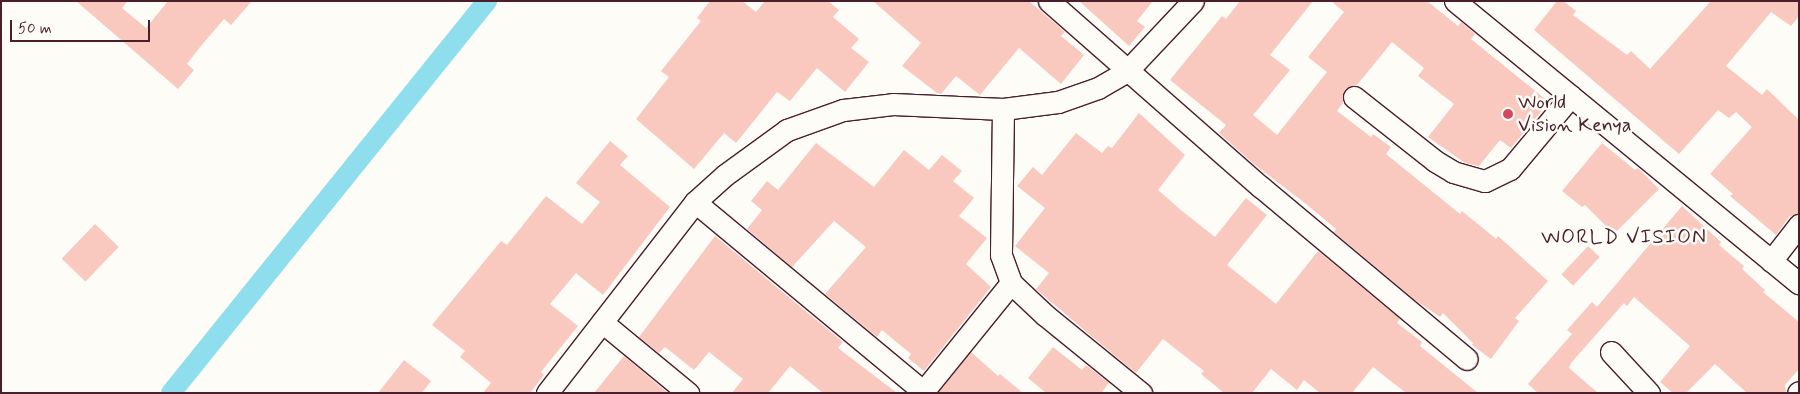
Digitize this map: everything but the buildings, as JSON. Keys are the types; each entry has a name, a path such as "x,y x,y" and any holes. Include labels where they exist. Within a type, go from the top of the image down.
{"street":[{"path":"1049,1 1127,71 1467,359"},
{"path":"547,393 695,202 725,174 787,130 843,110 893,104 1003,109 1058,102 1098,88 1127,71 1193,1"},
{"path":"1455,1 1799,284"},
{"path":"1354,97 1435,161 1453,172 1485,181 1510,169 1571,96"},
{"path":"1003,109 1002,255 1011,283 1045,315 1141,393"},
{"path":"695,202 923,392 1011,283"},
{"path":"1771,261 1799,225"},
{"path":"602,322 688,393"},
{"path":"1611,352 1649,393"}],"waterway":[{"path":"171,393 487,1"}],"place":[{"name":"World Vision Kenya","path":"1508,114"}],"district":[{"name":"WORLD VISION","path":"1624,237"}]}
